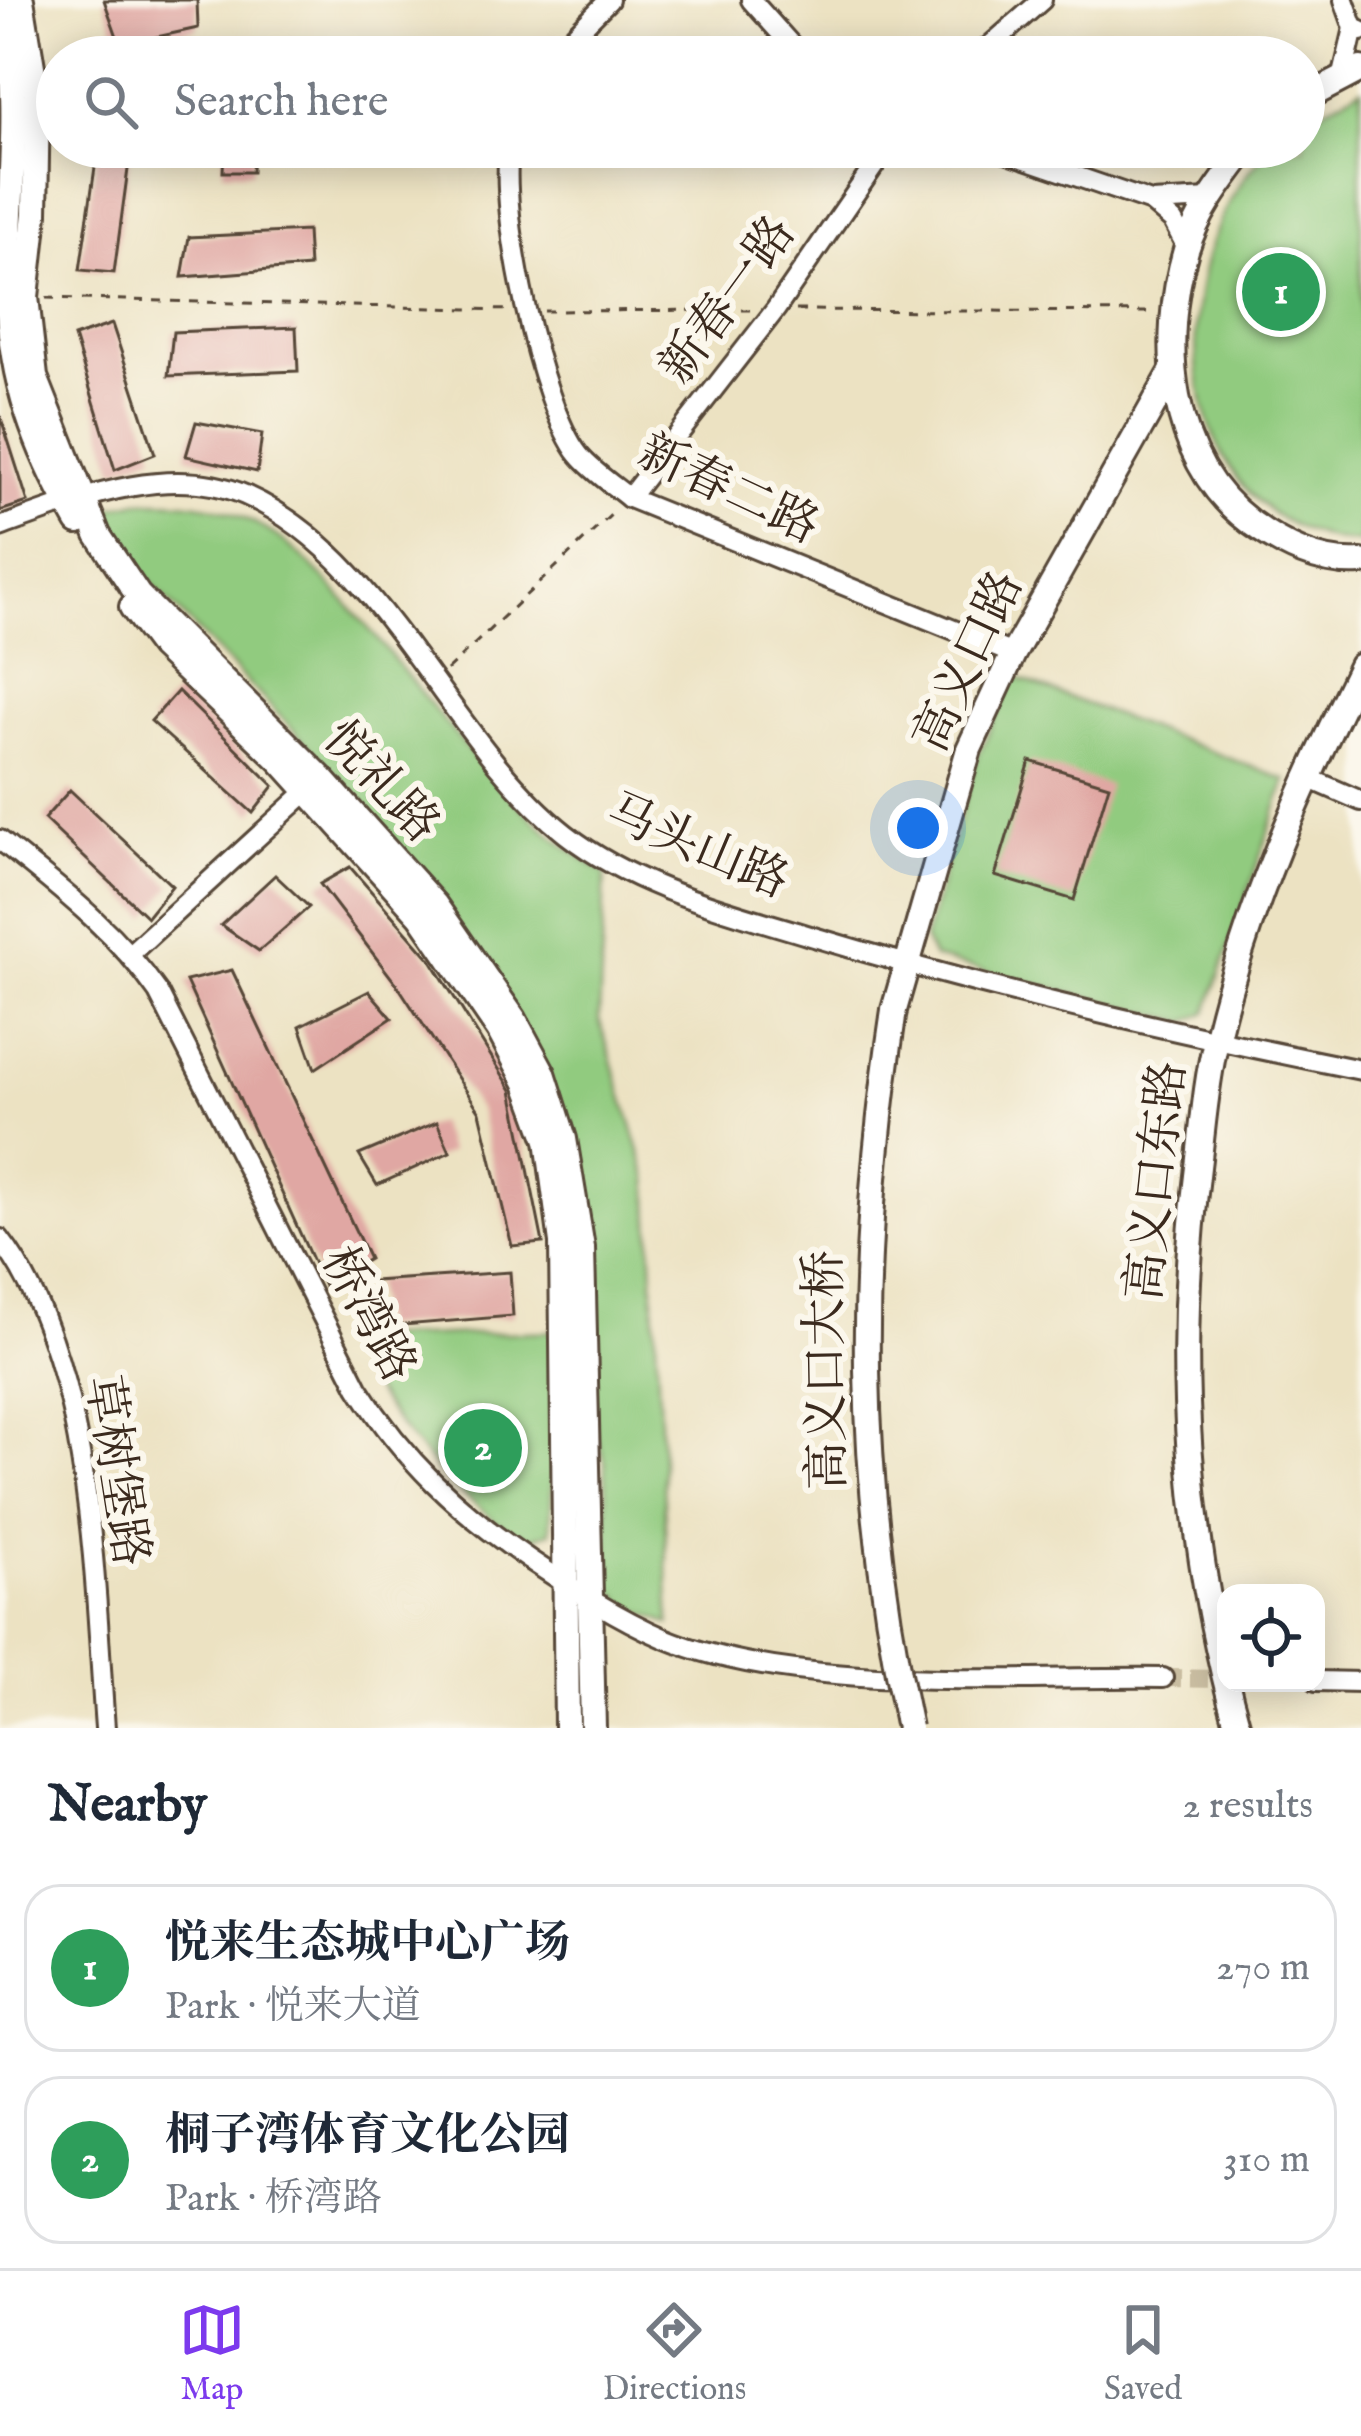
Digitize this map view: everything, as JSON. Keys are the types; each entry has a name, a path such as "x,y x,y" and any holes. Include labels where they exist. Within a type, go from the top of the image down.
{"main road":[{"name":"悦礼路","path":"0,0 16,106 8,295 18,381 38,452 74,499"},
{"name":"悦礼路","path":"21,0 36,113 35,214 26,297 35,377 74,499 108,576 163,647 314,784 435,905 514,1019 543,1073 564,1139 582,1248 593,1728"},
{"path":"33,0 41,36"},
{"path":"0,65 15,177"},
{"path":"1325,87 1352,72"},
{"path":"1233,168 1210,199 1187,248 1173,312 1172,372 1182,422 1228,505 1305,554 1361,562"},
{"name":"高义口路","path":"894,1010 903,964 969,749 1012,655 1172,372"},
{"name":"高义口东路","path":"1238,1728 1209,1624 1189,1488 1183,1396 1186,1260 1216,1041 1264,886 1306,777 1361,666"},
{"name":"悦礼路","path":"314,784 434,934 499,1030 548,1140 562,1243 567,1728"},
{"name":"高义口大桥","path":"894,1010 872,1155 864,1369 872,1517 887,1629 909,1728"}],"street":[{"path":"573,36 609,0"},
{"path":"751,0 783,36"},
{"path":"1001,36 1042,0"},
{"path":"1344,0 1358,30 1352,72"},
{"name":"新春二路","path":"512,168 526,311 556,417 580,457 629,498 1012,655"},
{"name":"新春一路","path":"629,498 776,310 873,168"},
{"path":"1052,168 1151,202 1173,221 1187,248"},
{"path":"1151,202 1210,199"},
{"name":"马头山路","path":"0,527 74,499 195,484 241,493 290,518 341,565 503,772 566,834 620,868 701,903 903,964 1216,1041 1361,1070"},
{"path":"1306,777 1361,801"},
{"path":"131,953 314,784"},
{"name":"桥湾路","path":"0,840 131,953 158,992 388,1435 466,1516 569,1586 664,1638 737,1661 815,1673 1162,1678"},
{"name":"草树堡路","path":"0,1239 59,1358 78,1431 105,1728"},
{"path":"1325,1681 1361,1682"}],"path":[{"path":"26,297 526,311 1173,312"},
{"path":"433,682 629,498"}],"green space":[{"path":"1361,88 1361,542 1329,539 1299,528 1255,498 1223,455 1204,404 1196,348 1200,291 1214,236 1239,186 1255,168 1325,168 1325,108"},
{"path":"139,501 219,508 251,521 289,546 339,595 507,793 605,873 599,1019 648,1177 670,1624 627,1606 610,1588 605,1461 595,1430 589,1249 439,897 330,768 129,560 104,519 110,508"},
{"path":"1015,677 1286,780 1207,1012 1187,1022 933,958 924,939 979,753"},
{"path":"558,1331 550,1532 523,1541 468,1498 421,1451 379,1398 342,1339"}],"building":[{"path":"104,0 197,0 198,28 161,36 117,36"},
{"path":"95,168 128,168 114,273 80,270"},
{"path":"223,168 252,168 252,172 223,172"},
{"path":"307,231 309,267 182,277 189,237"},
{"path":"112,324 155,454 115,470 74,337"},
{"path":"296,327 298,371 168,376 173,332"},
{"path":"0,415 28,502 0,511"},
{"path":"196,422 262,434 257,472 186,456"},
{"path":"178,691 274,786 253,813 151,721"},
{"path":"1030,761 1109,785 1074,900 995,876"},
{"path":"70,790 172,886 147,917 44,819"},
{"path":"350,867 431,960 512,1090 543,1243 512,1246 480,1112 400,989 320,884"},
{"path":"275,875 309,907 259,951 221,925"},
{"path":"232,970 369,1259 324,1286 186,981"},
{"path":"369,991 392,1018 315,1069 300,1026"},
{"path":"437,1122 450,1152 377,1185 359,1155"},
{"path":"510,1272 513,1316 380,1327 374,1281"}],"tunnel":[{"path":"1163,1678 1217,1679"}],"place":[{"name":"悦来生态城中心广场","path":"1281,292"},
{"name":"桐子湾体育文化公园","path":"483,1448"}]}
